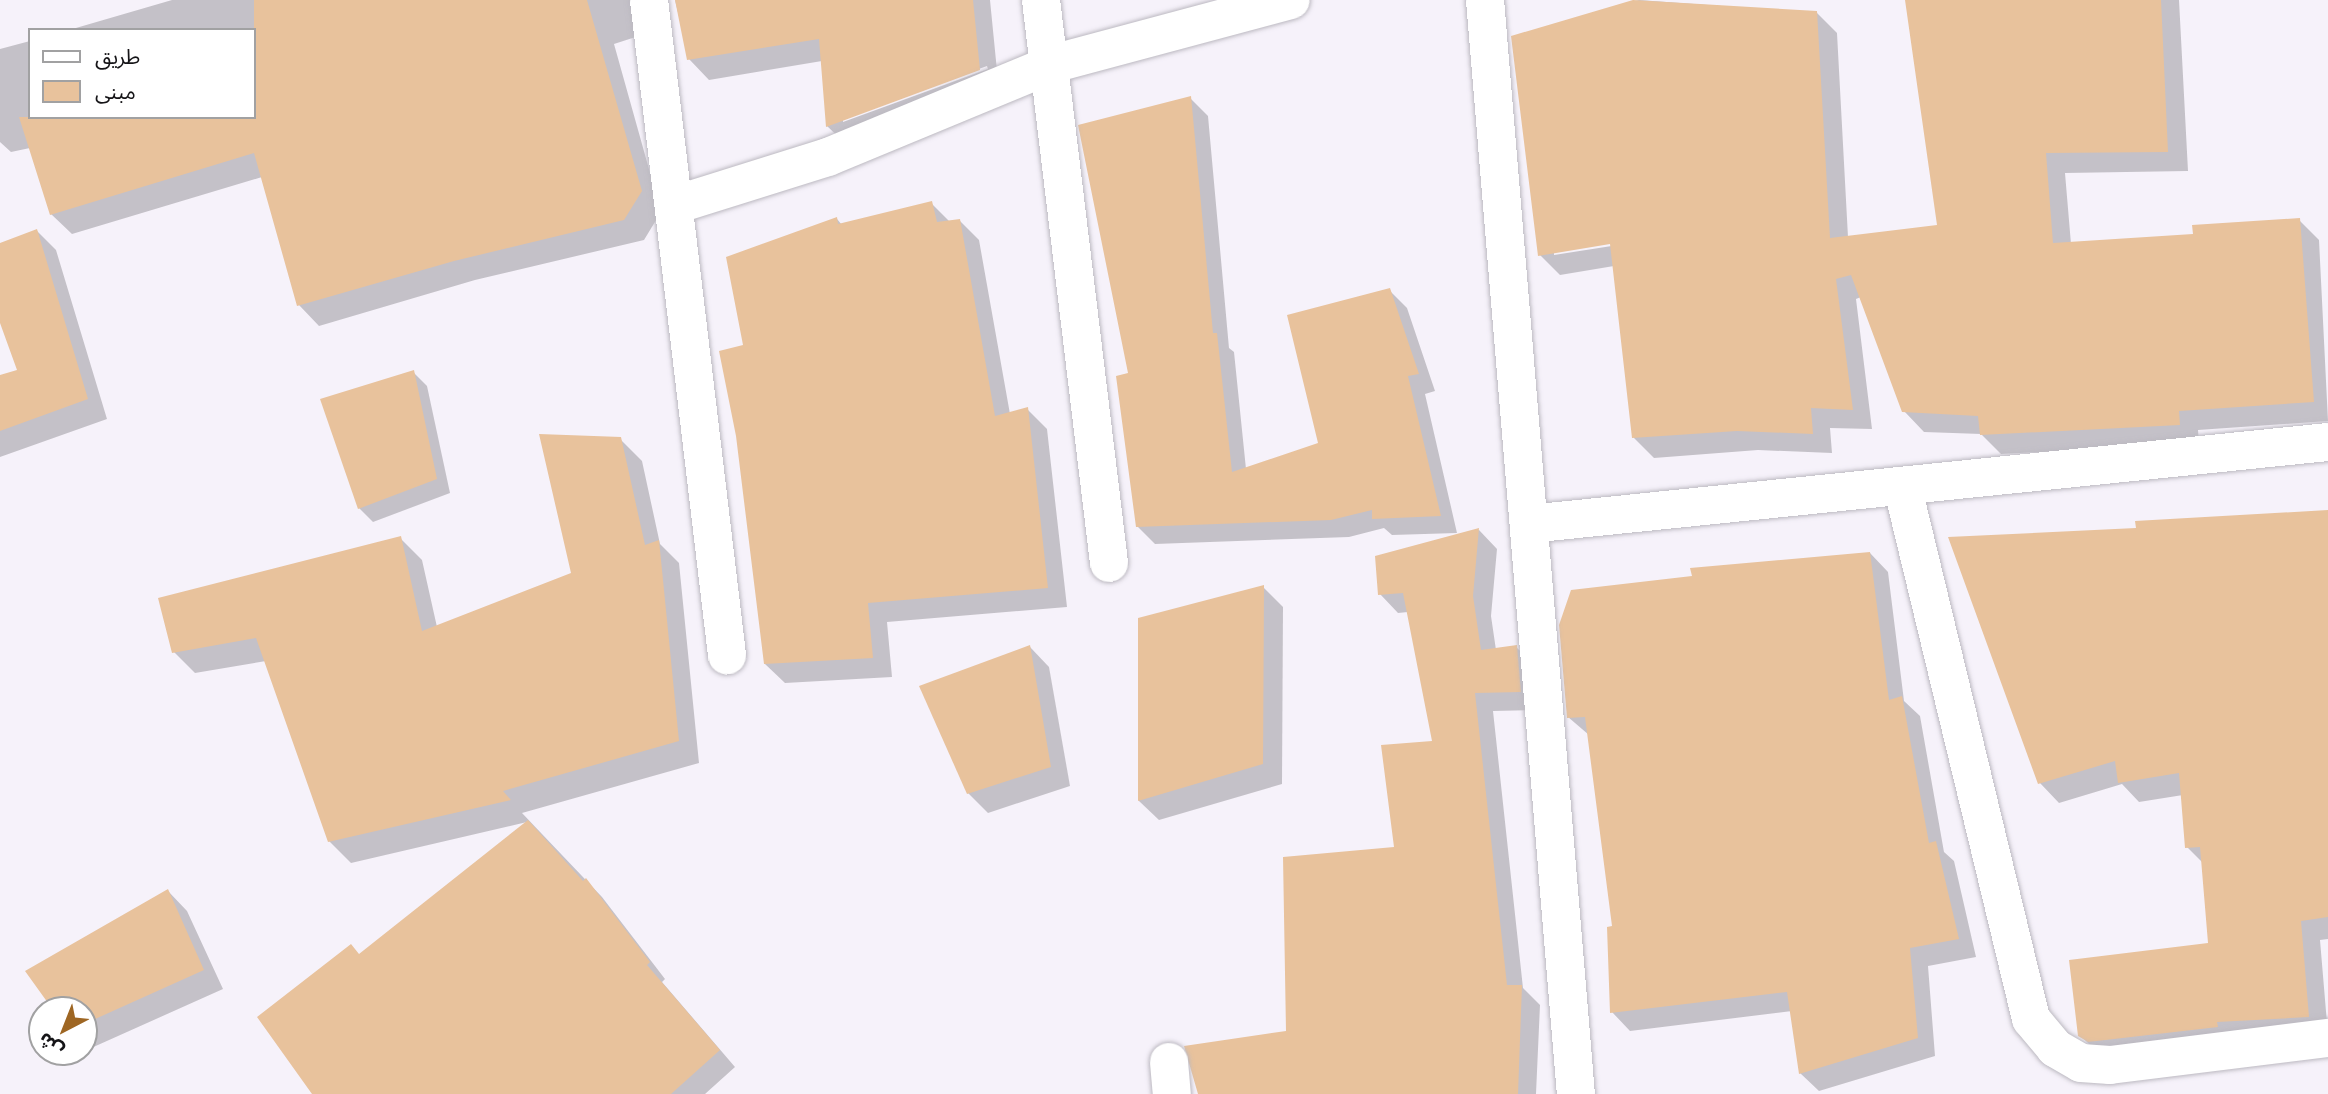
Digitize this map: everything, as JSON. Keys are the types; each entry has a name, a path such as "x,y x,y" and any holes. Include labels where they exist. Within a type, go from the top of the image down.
{"street":[{"path":"649,0 727,655"},
{"path":"1041,0 1052,64 1109,563"},
{"path":"675,205 828,157 1052,64 1291,0"},
{"path":"1485,0 1576,1094"},
{"path":"1529,524 1903,489 2328,442"},
{"path":"1903,489 2031,1020 2055,1048 2081,1063 2110,1065 2328,1038"}],"building":[{"path":"254,0 587,0 642,191 624,220 454,261 297,306 254,153 50,215 19,117 256,119"},
{"path":"675,0 973,0 980,70 826,127 819,39 687,60"},
{"path":"1633,0 1817,11 1830,238 1937,225 1905,0 2161,0 2168,152 2046,153 2053,243 2193,234 2192,225 2300,218 2314,402 2179,411 2180,425 1980,435 1978,416 1902,412 1851,275 1836,279 1853,410 1811,408 1813,434 1737,431 1632,438 1610,244 1538,256 1511,36"},
{"path":"1191,96 1213,333 1217,333 1232,472 1318,443 1287,315 1390,288 1419,374 1408,376 1441,516 1372,519 1372,510 1331,520 1136,527 1116,376 1128,373 1078,125"},
{"path":"932,201 937,222 960,219 995,416 1028,407 1048,588 868,603 873,658 764,664 736,436 719,351 743,345 726,257 837,217 838,224"},
{"path":"37,229 88,399 0,431 0,375 17,370 0,323 0,243"},
{"path":"414,370 437,479 358,509 320,399"},
{"path":"539,434 621,437 645,545 659,540 679,741 503,791 511,800 328,842 256,638 172,653 158,598 401,536 422,631 571,573"},
{"path":"2328,510 2328,917 2301,921 2309,1017 2217,1022 2218,1027 2088,1042 2078,1036 2069,960 2208,943 2200,847 2185,848 2179,773 2118,783 2115,761 2038,784 1948,537 2136,528 2135,521"},
{"path":"1479,528 1473,596 1481,650 1517,645 1521,692 1475,693 1507,985 1522,985 1518,1094 1198,1094 1184,1046 1286,1031 1283,857 1394,847 1381,745 1432,741 1403,593 1378,595 1375,556"},
{"path":"1870,552 1889,700 1902,696 1929,843 1936,841 1959,939 1910,948 1918,1038 1799,1074 1787,992 1610,1013 1607,927 1612,926 1585,717 1567,718 1559,625 1571,590 1692,576 1690,568"},
{"path":"1264,585 1263,764 1138,801 1138,618"},
{"path":"1030,645 1051,767 967,794 919,686"},
{"path":"528,820 583,881 586,878 650,962 647,965 720,1050 671,1094 312,1094 257,1017 351,944 359,954"},
{"path":"168,889 204,970 98,1018 98,996 43,996 25,971"}]}
